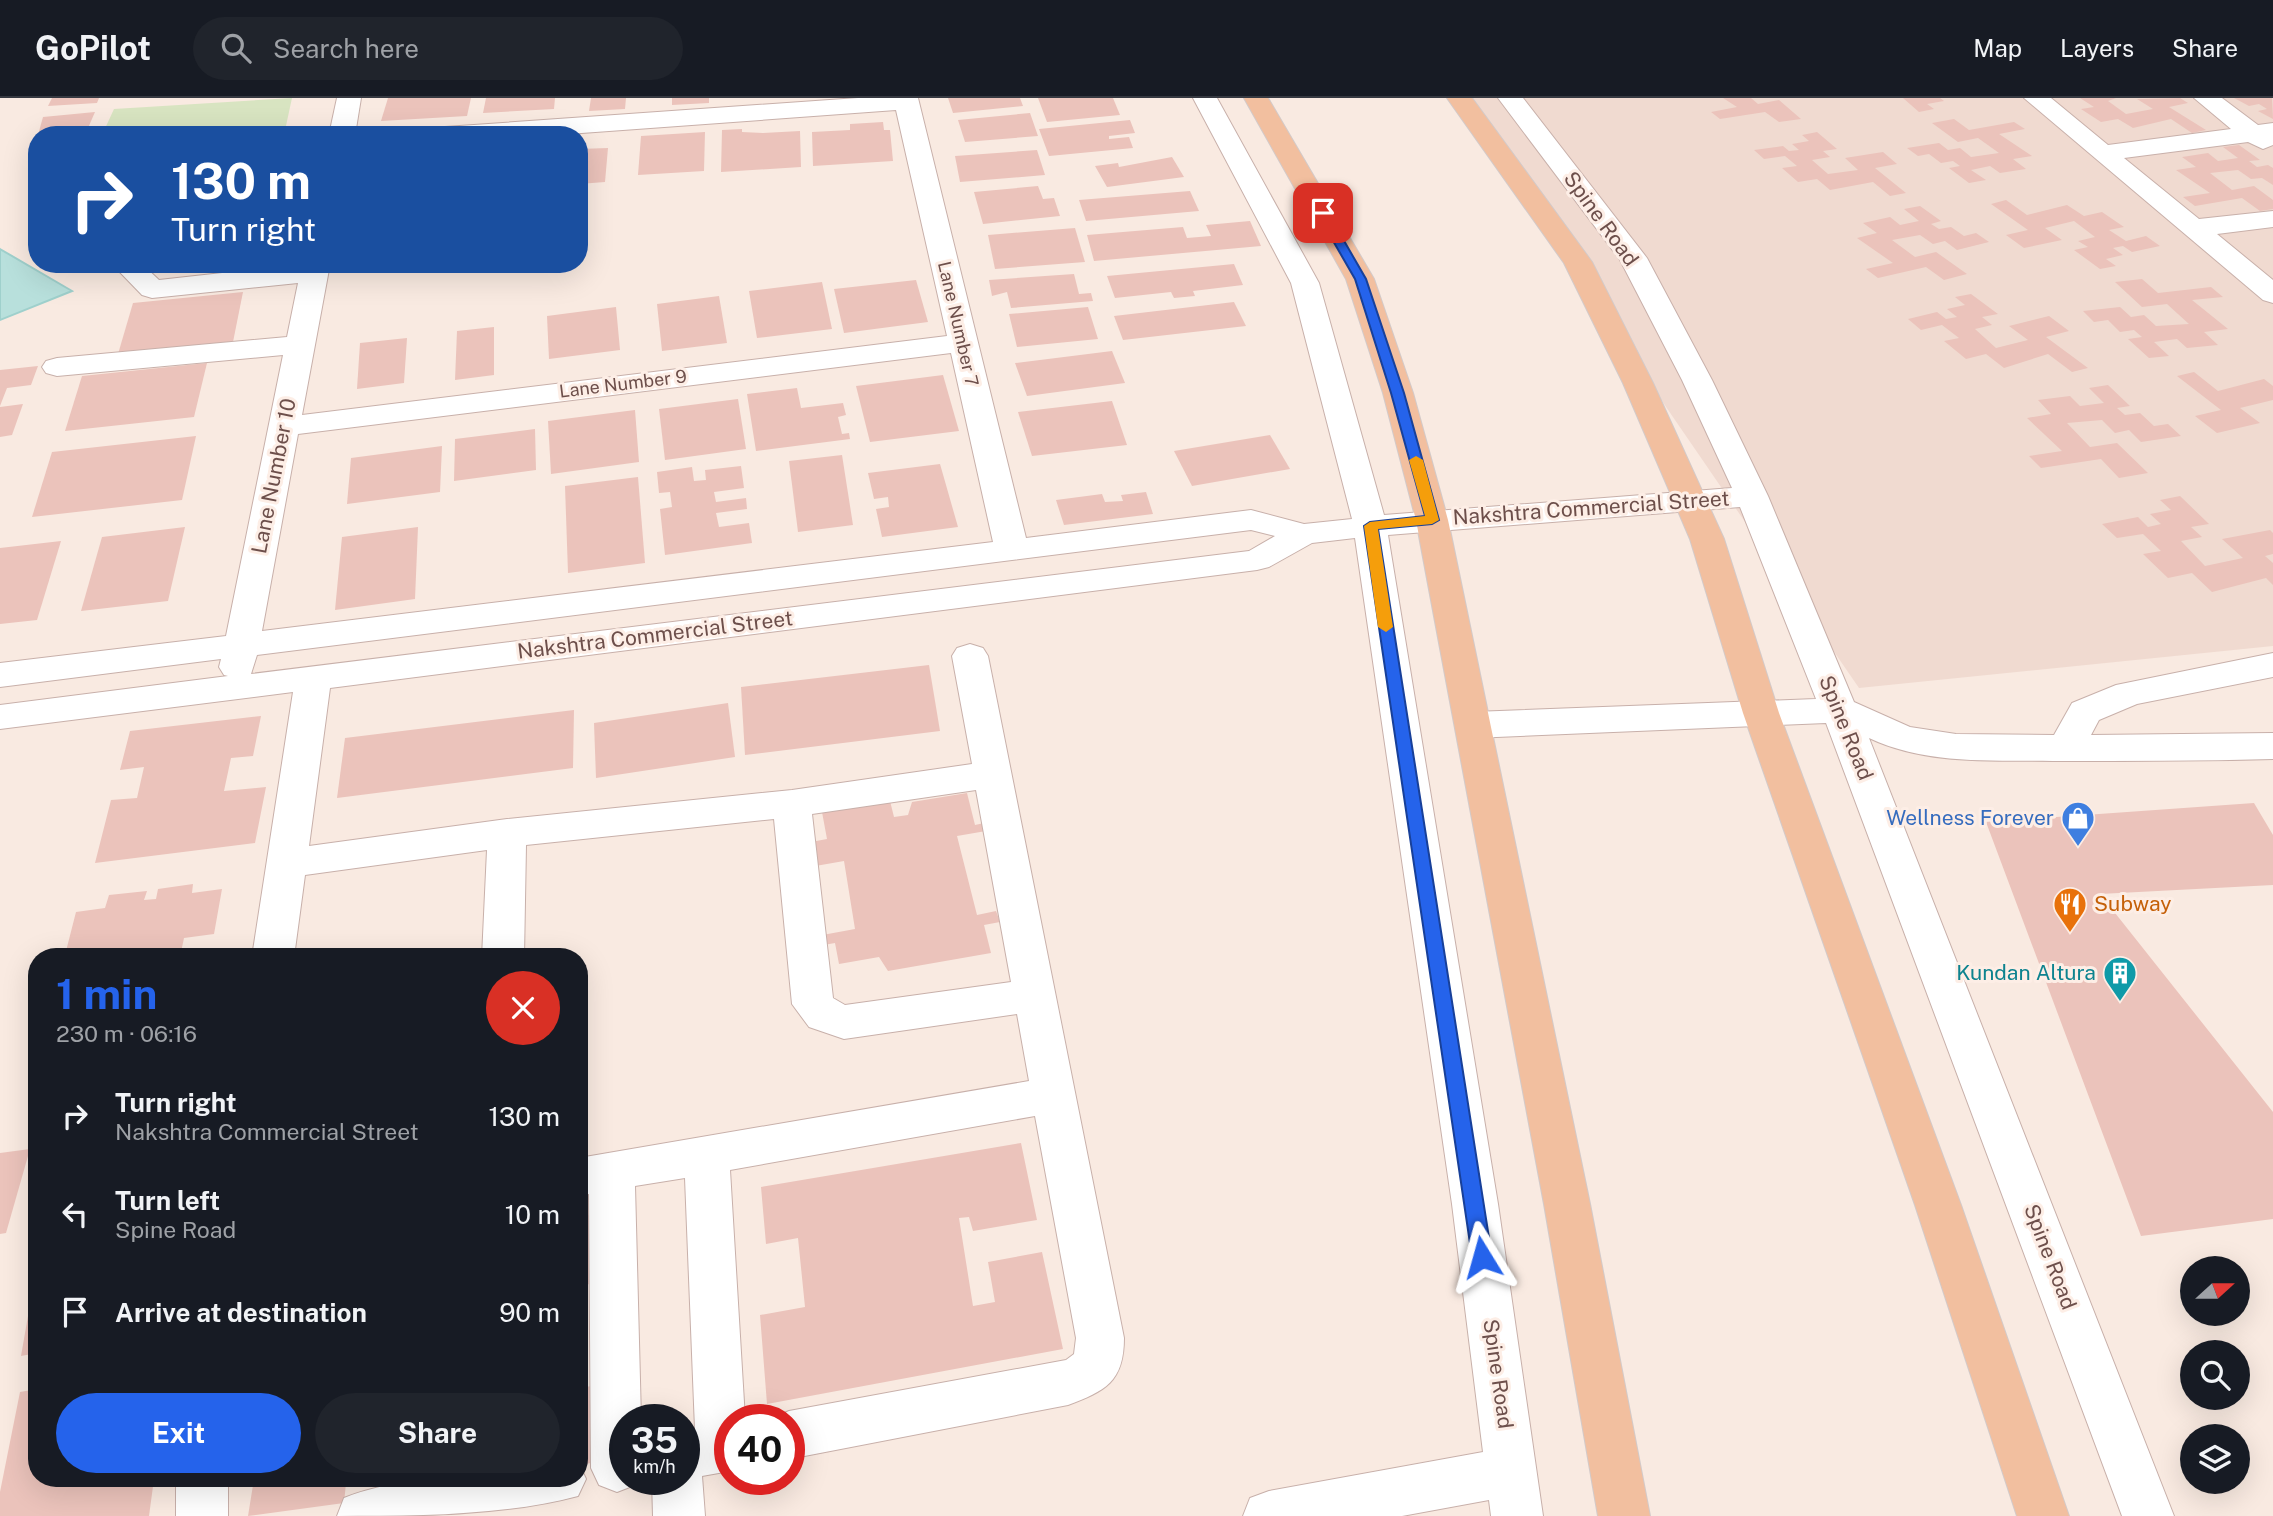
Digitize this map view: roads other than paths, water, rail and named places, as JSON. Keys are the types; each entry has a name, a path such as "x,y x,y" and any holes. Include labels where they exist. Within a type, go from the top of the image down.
{"main road":[{"path":"1256,98 1360,279 1398,393 1432,520 1567,1204 1624,1516"},
{"name":"Spine Road","path":"1459,98 1578,262 1637,383 1707,538 1761,713 1938,1205 2043,1516"}],"street":[{"path":"344,126 349,98"},
{"name":"Spine Road","path":"1205,98 1305,283 1370,526 1475,1204 1514,1494"},
{"name":"Spine Road","path":"1510,98 1633,258 1697,380 1752,496 1839,710 2148,1516"},
{"path":"2036,98 2273,294"},
{"path":"2206,98 2266,138"},
{"path":"564,126 906,100"},
{"name":"Lane Number 7","path":"906,100 1012,550"},
{"path":"2102,153 2266,138"},
{"path":"2193,228 2273,219"},
{"path":"135,273 152,289 283,273"},
{"name":"Lane Number 10","path":"234,687 315,273"},
{"name":"Lane Number 9","path":"284,426 962,343"},
{"path":"57,367 300,345"},
{"name":"Nakshtra Commercial Street","path":"7,674 1251,520 1304,534 1432,520 1752,496"},
{"name":"Nakshtra Commercial Street","path":"0,717 1257,560 1304,534"},
{"path":"805,1432 1055,1385 1088,1376 1100,1359 1100,1338 970,656"},
{"path":"2066,748 2085,712 2129,694 2273,665"},
{"path":"0,717 7,674"},
{"path":"275,948 313,677"},
{"path":"1473,725 1839,710 1903,739 1956,747 2273,746"},
{"path":"287,863 507,833 792,804 992,774"},
{"path":"792,804 813,1004 824,1015 844,1022 1034,995"},
{"path":"503,948 507,833"},
{"path":"607,1470 596,1174 1054,1095"},
{"path":"707,1155 712,1450"},
{"path":"201,1487 202,1516"},
{"path":"363,1516 517,1487"},
{"path":"1269,1516 1514,1494"},
{"path":"678,1495 679,1516"}],"water":[{"path":"0,249 28,265 28,273 41,273 72,291 0,320"}],"place":[{"name":"Wellness Forever","path":"2078,848"},
{"name":"Subway","path":"2070,934"},
{"name":"Kundan Altura","path":"2120,1003"}]}
